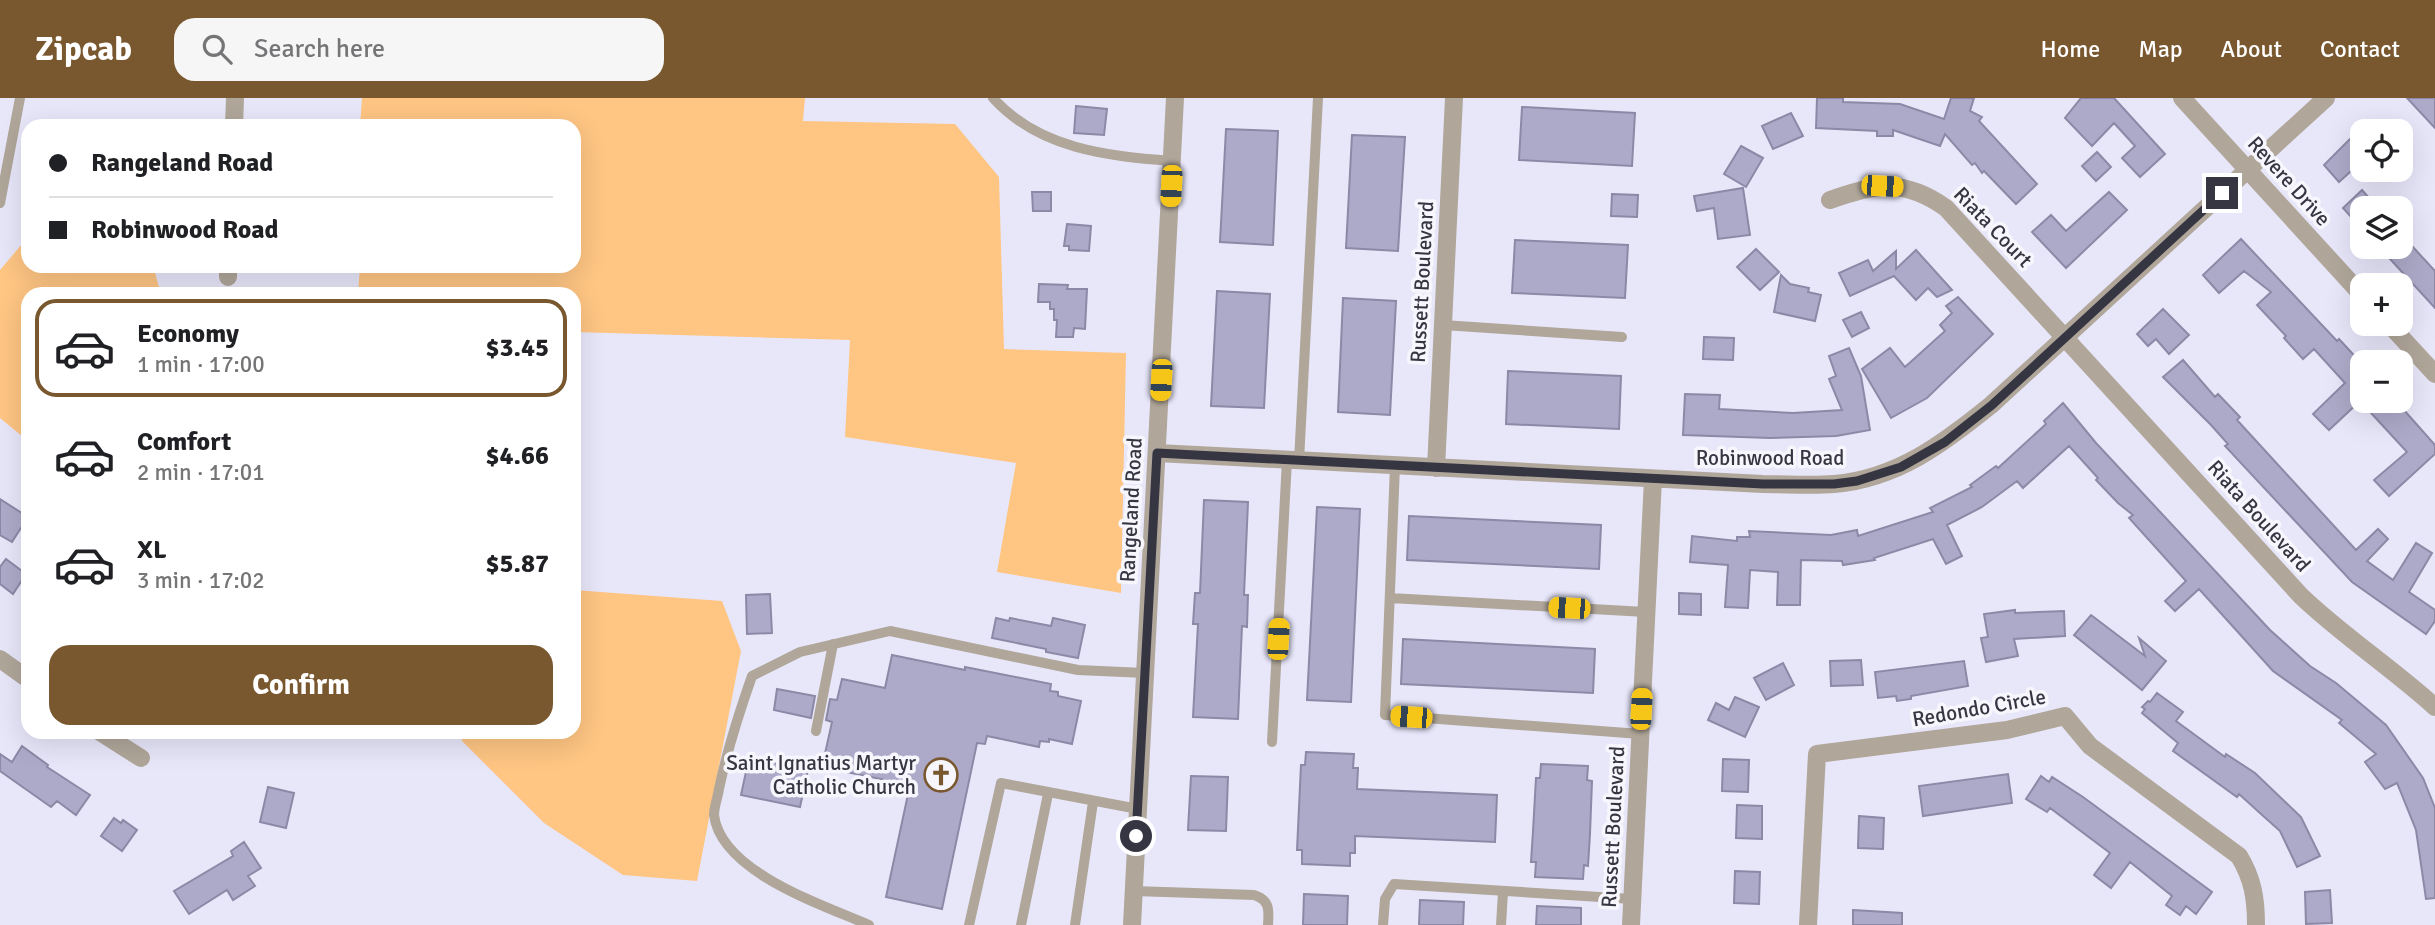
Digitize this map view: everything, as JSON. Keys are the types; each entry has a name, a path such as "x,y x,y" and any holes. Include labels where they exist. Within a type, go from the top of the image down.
{"street":[{"path":"234,119 235,98"},
{"name":"Rangeland Road","path":"1132,925 1175,98"},
{"name":"Russett Boulevard","path":"1436,468 1454,98"},
{"name":"Revere Drive","path":"2182,98 2350,282"},
{"name":"Robinwood Road","path":"1157,453 1763,484 1834,484 1880,475 1901,467 1945,442 1992,405 2326,98"},
{"name":"Riata Court","path":"1830,200 1862,189 1882,186 1905,187 1934,200 1957,218 2066,337"},
{"path":"2400,336 2435,374"},
{"name":"Riata Boulevard","path":"2066,337 2301,596 2330,623 2396,673 2435,707"},
{"name":"Russett Boulevard","path":"1630,925 1653,479"},
{"path":"0,659 21,674"},
{"name":"Redondo Circle","path":"1808,925 1817,754 2007,730 2066,716 2090,746 2239,856 2250,873 2256,925"},
{"path":"111,739 141,758"}],"lane":[{"path":"0,202 20,98"},
{"path":"993,98 1007,113 1045,138 1100,154 1172,161"},
{"path":"1272,742 1318,98"},
{"path":"1443,325 1622,337"},
{"path":"1395,466 1385,715 1640,734"},
{"path":"1390,598 1646,612"},
{"path":"869,925 797,894 752,869 725,845 714,814 722,772 752,676 800,652 890,631 1078,670 1145,673"},
{"path":"816,732 833,645"},
{"path":"969,925 1001,783 1138,809"},
{"path":"1021,925 1048,794"},
{"path":"1075,925 1093,802"},
{"path":"1383,925 1385,899 1394,884 1632,899"},
{"path":"1134,891 1254,895 1263,898 1269,907 1268,925"},
{"path":"1501,925 1503,892"}],"shaded area":[{"path":"362,98 805,98 803,121 955,124 999,177 1004,349 1126,353 1121,593 997,572 1016,463 845,437 850,340 581,332 581,287 358,287 360,273 581,273 581,119 360,119"},
{"path":"21,245 21,273 155,273 159,287 21,287 21,435 0,418 0,270"},
{"path":"581,591 722,601 741,651 697,881 623,875 544,823 462,741 581,739"}],"building":[{"path":"1817,98 1843,98 1843,102 1900,104 1944,119 1951,98 1974,98 1970,111 1982,117 1979,121 2037,184 2016,204 1984,171 1982,173 1975,163 1972,165 1945,134 1940,146 1893,130 1893,136 1877,136 1877,131 1816,128"},
{"path":"2081,98 2114,98 2165,154 2140,177 2122,158 2135,146 2114,123 2092,146 2065,118"},
{"path":"2407,98 2435,98 2435,128"},
{"path":"1076,106 1107,109 1104,135 1074,133"},
{"path":"1522,107 1635,113 1632,166 1519,160"},
{"path":"1791,113 1803,136 1773,149 1762,126"},
{"path":"1226,129 1278,131 1273,245 1220,242"},
{"path":"1352,135 1405,137 1398,251 1346,248"},
{"path":"2350,139 2350,172 2339,182 2324,165"},
{"path":"1741,146 1763,158 1746,187 1724,174"},
{"path":"2097,152 2111,167 2096,181 2082,166"},
{"path":"1743,188 1750,235 1718,239 1714,208 1697,211 1694,196"},
{"path":"2362,190 2367,196 2356,196"},
{"path":"1032,192 1051,192 1051,211 1033,211"},
{"path":"2109,192 2127,210 2066,268 2032,232 2051,215 2066,231"},
{"path":"1612,194 1638,195 1637,217 1611,216"},
{"path":"2350,201 2350,216 2343,208"},
{"path":"1067,224 1091,226 1089,251 1069,250 1069,246 1064,246"},
{"path":"2241,239 2337,341 2339,339 2350,351 2350,410 2329,430 2313,414 2345,383 2314,349 2303,359 2257,305 2271,292 2244,271 2219,293 2203,275"},
{"path":"1515,240 1628,245 1625,298 1512,293"},
{"path":"2413,247 2435,271 2435,308 2413,284 2413,273 2403,273 2390,259 2413,259"},
{"path":"1756,249 1779,272 1760,290 1737,267"},
{"path":"1916,250 1952,290 1937,297 1928,288 1916,300 1894,276 1850,296 1839,273 1868,260 1873,271 1896,251 1896,269"},
{"path":"1781,275 1790,284 1809,288 1808,292 1821,295 1815,321 1774,312"},
{"path":"1039,284 1087,289 1085,329 1074,328 1073,337 1056,337 1057,320 1054,320 1054,309 1050,309 1050,302 1038,302"},
{"path":"1217,291 1270,294 1264,408 1211,406"},
{"path":"1958,297 1993,334 1927,398 1891,418 1862,369 1890,348 1905,367 1945,331 1940,325 1952,313 1946,306"},
{"path":"1343,298 1396,301 1390,415 1338,412"},
{"path":"2163,309 2189,335 2169,354 2156,339 2148,346 2137,334"},
{"path":"1861,312 1869,328 1852,337 1843,320"},
{"path":"1704,337 1734,338 1733,360 1703,359"},
{"path":"1849,348 1861,376 1870,430 1836,436 1770,438 1683,435 1685,394 1720,395 1719,409 1793,413 1842,410 1829,379 1836,376 1829,356"},
{"path":"2183,360 2215,397 2218,394 2240,417 2237,420 2356,550 2378,529 2388,539 2367,561 2393,580 2416,543 2432,553 2409,592 2435,610 2435,621 2426,634 2352,582 2225,446 2228,444 2211,425 2163,377"},
{"path":"1508,371 1621,376 1619,429 1506,424"},
{"path":"2063,403 2096,443 2270,630 2310,666 2336,683 2386,725 2423,778 2435,808 2435,898 2426,899 2416,830 2397,783 2385,789 2365,762 2376,754 2339,723 2342,720 2273,671 2199,589 2175,611 2165,601 2186,581 2129,518 2133,515 2096,480 2098,478 2069,446 2023,488 2017,481 1982,507 1947,525 1962,556 1946,564 1933,539 1874,558 1875,560 1843,565 1842,561 1801,560 1800,605 1777,605 1778,572 1750,570 1748,608 1725,607 1728,565 1690,562 1692,536 1737,541 1737,537 1750,537 1749,531 1831,535 1857,530 1858,536 1933,512 1930,508 1972,487 1970,485 1996,466 1998,468 2046,424 2044,421"},
{"path":"2371,413 2407,413 2435,445 2435,454 2389,496 2374,480 2407,452"},
{"path":"0,499 21,512 21,528 12,542 0,535"},
{"path":"1204,500 1248,502 1244,595 1248,595 1247,627 1242,626 1238,719 1193,717 1198,624 1193,624 1195,593 1200,593"},
{"path":"1317,507 1360,509 1351,702 1307,700"},
{"path":"1409,516 1601,525 1599,569 1407,560"},
{"path":"6,559 21,570 21,582 13,594 0,584 0,567"},
{"path":"1679,593 1701,594 1701,615 1679,614"},
{"path":"770,594 772,633 747,634 746,595"},
{"path":"2015,610 2015,613 2064,611 2065,636 2014,639 2018,656 1986,662 1981,638 1988,637 1984,614"},
{"path":"2091,615 2145,656 2139,638 2166,661 2142,690 2074,635"},
{"path":"996,618 1051,626 1053,618 1085,625 1078,658 992,638"},
{"path":"1403,639 1595,649 1593,693 1401,684"},
{"name":"Saint Ignatius Martyr Catholic Church","path":"892,655 1051,684 1050,691 1058,692 1058,696 1081,701 1072,744 1049,739 1049,742 1040,741 1039,747 987,736 985,744 977,743 942,909 886,897 910,785 822,767 832,722 826,720 830,699 837,700 842,679 885,688"},
{"path":"1861,660 1863,685 1831,686 1830,661"},
{"path":"1964,661 1968,686 1897,701 1896,696 1878,698 1875,672"},
{"path":"1783,663 1794,685 1766,700 1754,678"},
{"path":"777,689 815,696 811,718 774,710"},
{"path":"2157,693 2183,712 2176,721 2225,757 2226,754 2255,773 2301,817 2320,856 2297,867 2280,831 2239,794 2237,797 2173,751 2178,743 2142,713 2145,709 2142,707"},
{"path":"1735,697 1759,707 1745,737 1708,720 1716,703 1729,710"},
{"path":"22,746 48,765 47,767 90,795 76,815 57,801 51,807 0,771 0,754 12,762"},
{"path":"1306,752 1354,754 1353,768 1358,768 1357,789 1497,795 1495,842 1355,836 1355,853 1350,853 1350,866 1302,864 1302,850 1297,850 1301,765 1305,765"},
{"path":"749,758 808,770 800,807 741,795"},
{"path":"1723,759 1749,760 1748,792 1722,791"},
{"path":"1541,764 1588,766 1587,780 1592,781 1590,834 1588,866 1584,865 1583,879 1535,877 1536,862 1531,862 1536,778 1540,778"},
{"path":"2008,774 2012,803 1923,816 1919,786"},
{"path":"1191,776 1228,777 1226,831 1188,830"},
{"path":"2041,776 2049,782 2052,777 2083,797 2212,892 2196,914 2186,906 2180,915 2166,905 2172,896 2130,862 2111,888 2094,875 2110,853 2050,808 2047,812 2026,799"},
{"path":"268,787 294,793 286,828 260,822"},
{"path":"1737,805 1762,806 1762,839 1736,838"},
{"path":"1859,816 1884,818 1883,849 1858,848"},
{"path":"114,818 121,823 123,820 137,830 122,851 101,836"},
{"path":"244,842 261,868 248,876 255,886 233,900 227,890 189,914 174,891 233,856 231,851"},
{"path":"1735,871 1760,872 1759,904 1734,903"},
{"path":"2330,890 2332,923 2306,924 2305,892"},
{"path":"1304,894 1348,896 1347,925 1303,925"},
{"path":"1420,900 1464,902 1463,925 1419,925"},
{"path":"1537,906 1581,908 1581,925 1536,925"},
{"path":"1853,910 1902,913 1902,925 1853,925"}],"place":[{"name":"Saint Ignatius Martyr Catholic Church","path":"941,775"}],"route":[{"path":"1136,836 1157,453 1763,484 1834,484 1857,481 1880,475 1922,457 1992,405 2222,193"}]}
